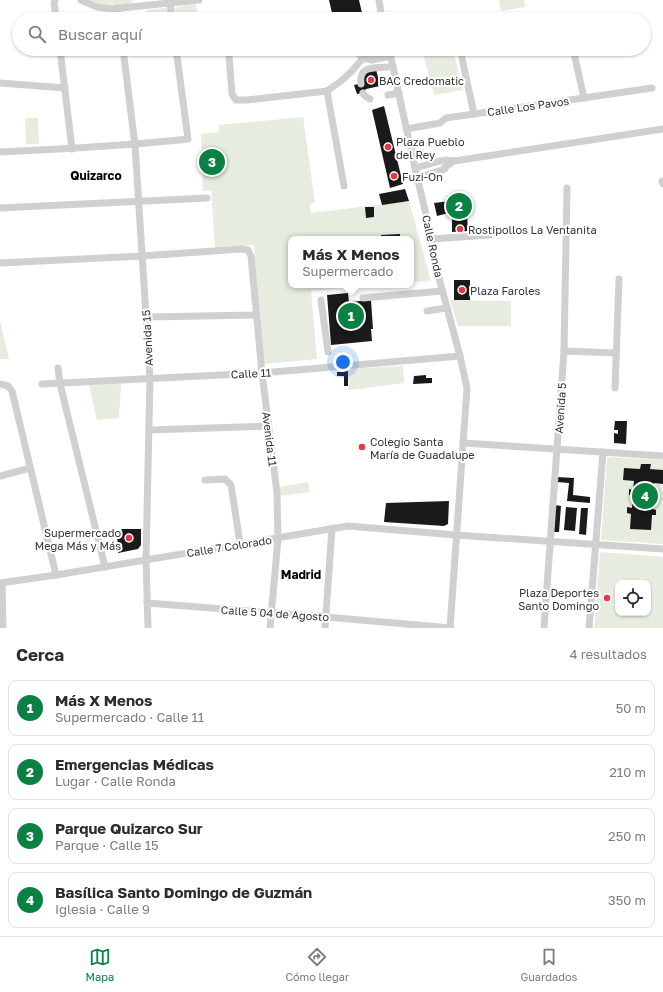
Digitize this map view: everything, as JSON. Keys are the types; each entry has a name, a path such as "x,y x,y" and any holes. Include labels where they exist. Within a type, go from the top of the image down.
{"street":[{"path":"55,12 54,3 56,0"},
{"path":"81,0 97,7 105,8 199,0"},
{"path":"379,0 381,12"},
{"path":"170,3 171,12"},
{"path":"118,8 118,12"},
{"path":"61,56 72,149"},
{"name":"Avenida 15","path":"124,56 135,145 150,378 146,559 148,628"},
{"path":"0,152 135,145 188,139 177,56"},
{"path":"229,56 232,94 236,100 247,100 327,91 352,71 363,58 372,60 381,56"},
{"name":"Calle Ronda","path":"391,56 417,178 432,239 442,291 460,356 467,388 451,628"},
{"path":"462,56 474,114"},
{"path":"575,56 584,98"},
{"path":"361,84 362,75 367,69 374,67 385,69 393,66"},
{"path":"0,83 64,88"},
{"name":"Calle Los Pavos","path":"406,129 440,123 446,118 652,88"},
{"path":"327,91 344,186"},
{"path":"363,93 370,99"},
{"path":"388,96 398,93"},
{"path":"415,168 444,160 454,161 663,130"},
{"path":"417,178 444,169 444,167 454,161"},
{"name":"Avenida 5","path":"544,628 564,351 568,188"},
{"path":"0,208 207,198"},
{"path":"432,239 490,235"},
{"name":"Avenida 11","path":"142,256 242,249 248,250 251,256 262,373 277,493 278,539 270,628"},
{"path":"0,262 142,256"},
{"path":"615,388 619,279"},
{"path":"363,298 442,291"},
{"path":"321,300 328,352"},
{"path":"427,311 447,308"},
{"path":"146,316 256,315"},
{"path":"564,351 616,353"},
{"name":"Calle 11","path":"42,384 262,373 460,356"},
{"path":"58,368 60,384 105,566"},
{"path":"0,384 8,386 12,391 56,575"},
{"path":"149,430 268,426"},
{"path":"463,443 663,456"},
{"path":"589,628 603,452"},
{"path":"0,476 30,468"},
{"path":"205,480 225,478 231,485 240,543"},
{"name":"Calle 7 Colorado","path":"1,583 240,543 278,539 348,526 550,542 663,549"},
{"path":"325,628 332,528"},
{"path":"1,583 3,628"},
{"name":"Calle 5 04 de Agosto","path":"147,603 326,616 451,628"}],"shaded area":[{"path":"91,0 133,0 133,3 106,5 96,3"},
{"path":"499,0 524,0 525,7 501,11"},
{"path":"196,4 197,12 175,12 175,8"},
{"path":"166,8 169,12 146,12 146,10"},
{"path":"424,56 455,56 463,90 434,95"},
{"path":"303,117 315,203 310,204 311,213 409,201 431,281 414,282 414,236 288,236 288,288 346,288 311,291 317,359 265,364 261,360 254,245 215,247 211,190 203,191 201,134 219,132 219,125"},
{"path":"25,118 38,118 39,144 26,144"},
{"path":"450,300 511,301 511,326 458,326"},
{"path":"0,321 9,359 0,359"},
{"path":"403,366 404,383 349,390 348,369"},
{"path":"121,384 119,418 97,420 89,385"},
{"path":"607,457 663,460 663,470 650,469 651,464 641,464 640,469 624,468 623,480 634,481 633,490 629,490 629,495 633,495 632,508 627,508 627,513 655,515 656,510 653,509 653,497 657,497 657,491 654,491 654,483 663,484 663,544 601,540"},
{"path":"308,482 310,492 279,496 279,487"},
{"name":"Plaza Deportes Santo Domingo","path":"600,552 663,557 663,628 594,628"}],"building":[{"path":"329,0 359,0 362,12 339,12 332,12"},
{"name":"BAC Credomatic","path":"376,69 380,86 366,89 363,93 357,94 354,85 364,83 364,72"},
{"name":"Plaza Pueblo del Rey","path":"384,106 403,184 390,188 372,110"},
{"path":"405,189 409,201 382,205 379,194"},
{"path":"466,199 468,231 452,232 452,212 437,216 434,203"},
{"path":"365,207 374,207 374,217 366,218"},
{"path":"400,234 400,236 381,236"},
{"name":"Plaza Faroles","path":"454,280 470,280 470,300 454,300"},
{"path":"348,293 349,302 371,300 373,329 371,329 372,341 331,345 327,295"},
{"path":"348,369 348,386 344,386 344,376 337,376 337,372 344,372 344,370"},
{"path":"426,375 426,378 432,378 432,383 413,384 414,376"},
{"path":"615,421 627,421 626,444 614,443 614,433 618,434 618,430 614,430"},
{"path":"641,464 651,464 650,469 663,470 663,484 654,483 654,491 657,491 657,497 653,497 653,509 656,510 656,515 652,515 651,530 630,529 631,514 627,513 627,507 632,508 633,495 629,495 629,489 633,490 634,481 623,480 624,468 640,469"},
{"path":"557,477 574,478 573,495 590,497 590,503 567,501 569,483 557,482"},
{"path":"449,501 448,524 444,526 384,522 386,503"},
{"path":"555,505 561,506 559,532 553,532"},
{"path":"566,507 577,508 575,531 564,530"},
{"path":"581,508 588,508 586,535 579,534"},
{"name":"Supermercado Mega Más y Más","path":"121,529 141,529 141,545 138,549 118,553 117,531 122,531"}],"place":[{"name":"BAC Credomatic","path":"371,80"},
{"name":"Plaza Pueblo del Rey","path":"388,147"},
{"name":"Parque Quizarco Sur","path":"212,162"},
{"name":"Fuzi-On","path":"394,176"},
{"name":"Emergencias Médicas","path":"459,206"},
{"name":"Rostipollos La Ventanita","path":"460,229"},
{"name":"Plaza Faroles","path":"462,290"},
{"name":"Más X Menos","path":"351,316"},
{"name":"Colegio Santa María de Guadalupe","path":"362,447"},
{"name":"Basílica Santo Domingo de Guzmán","path":"645,496"},
{"name":"Supermercado Mega Más y Más","path":"129,538"},
{"name":"Plaza Deportes Santo Domingo","path":"607,598"}],"district":[{"name":"Quizarco","path":"96,175"},
{"name":"Madrid","path":"301,574"}]}
